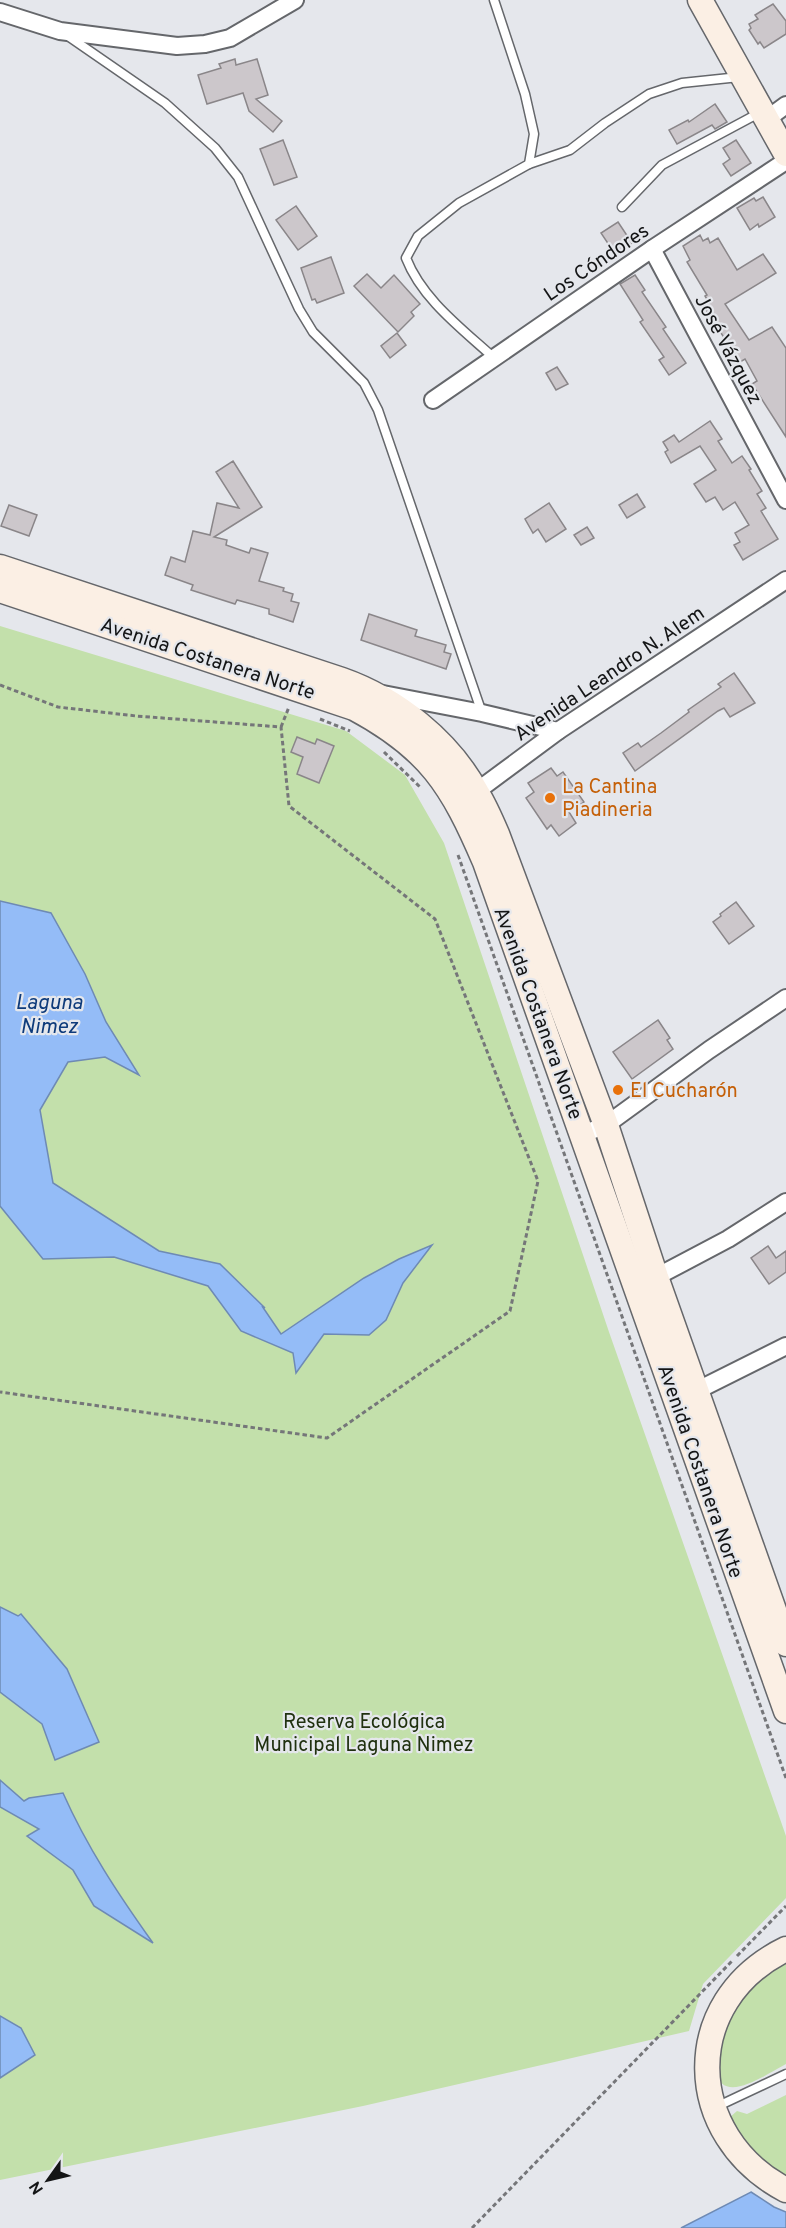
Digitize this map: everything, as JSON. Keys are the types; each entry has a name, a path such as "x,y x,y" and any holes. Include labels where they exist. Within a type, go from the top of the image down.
{"street":[{"path":"0,12 60,31 177,46 205,44 230,38 296,0"},
{"path":"700,0 777,136"},
{"name":"Los Cóndores","path":"432,400 652,249 777,136 786,105"},
{"name":"José Vázquez","path":"652,249 786,501"},
{"name":"Avenida Costanera Norte","path":"0,567 342,680 371,692 408,716 440,744 467,798 501,845 606,1125 645,1280"},
{"name":"Avenida Leandro N. Alem","path":"467,798 558,731 786,580"},
{"name":"Avenida Costanera Norte","path":"0,590 354,708 394,732 467,798 485,862 583,1134 645,1280 686,1396 786,1712"},
{"path":"371,692 482,713 558,731"},
{"path":"583,1134 606,1125 709,1050 786,998"},
{"path":"645,1280 746,1228 786,1202"},
{"path":"686,1396 786,1346"},
{"name":"Avenida Costanera Norte","path":"686,1396 786,1644"},
{"path":"786,1949 759,1965 745,1977 729,1997 716,2021 708,2055 709,2091 713,2108 729,2142 754,2170 786,2190"}],"lane":[{"path":"494,0 525,94 532,124 534,134 529,164"},
{"path":"60,31 165,103 216,148 238,177 299,309 313,332 364,383 378,410 482,713"},
{"path":"494,358 447,315 414,278 406,258 418,236 459,203 529,164 570,150 605,123 650,94 682,83 743,77"},
{"path":"622,207 662,165 777,136"},
{"path":"713,2108 786,2074"}],"path":[{"path":"0,685 58,707 136,716 281,727 289,806 435,919 538,1180 510,1311 327,1438 0,1392"},
{"path":"310,716 352,731"},
{"path":"377,747 398,764 426,795"},
{"path":"454,845 786,1778"},
{"path":"472,2228 786,1906"}],"green space":[{"name":"Reserva Ecológica Municipal Laguna Nimez","path":"0,626 346,731 405,775 444,843 609,1332 786,1836 786,1898 703,1984 689,2031 363,2106 0,2180"},
{"path":"786,1960 786,2064 758,2080 736,2087 727,2086 720,2081 716,2071 727,2020 751,1984"},
{"path":"786,2095 786,2181 762,2166 729,2118 737,2111 747,2114"}],"water":[{"name":"Laguna Nimez","path":"0,901 51,913 85,974 106,1022 139,1075 105,1057 68,1062 40,1110 53,1183 159,1251 220,1264 265,1308 262,1306 281,1334 364,1278 399,1259 432,1245 403,1283 386,1320 369,1335 324,1334 296,1373 293,1353 241,1331 208,1286 114,1257 43,1259 0,1206"},
{"path":"0,1607 18,1616 21,1614 67,1669 99,1742 55,1760 42,1724 0,1692"},
{"path":"0,1780 24,1801 29,1798 63,1793 104,1870 153,1943 94,1906 73,1870 27,1836 39,1829 0,1807"},
{"path":"0,2016 21,2028 35,2055 0,2078"},
{"path":"751,2192 786,2212 786,2228 681,2228"}],"building":[{"path":"773,4 786,21 786,34 764,48 760,42 758,44 749,30 751,28 749,24 758,19 755,15"},
{"path":"235,59 236,65 257,59 268,95 256,99 282,121 273,132 249,111 243,93 207,104 198,75 221,68 219,64"},
{"path":"715,104 727,122 715,129 712,125 677,144 669,130 688,120 689,122"},
{"path":"283,140 297,177 274,185 260,149"},
{"path":"736,140 751,163 731,176 723,164 730,159 723,148"},
{"path":"763,197 775,217 750,230 737,208 754,198 756,201"},
{"path":"296,206 317,236 298,250 276,220"},
{"path":"618,222 632,243 615,254 601,233"},
{"path":"700,235 703,241 708,238 710,243 718,238 737,270 763,254 776,273 725,304 749,340 772,327 786,348 786,437 752,384 757,381 745,359 740,362 702,304 708,301 705,296 707,295 687,262 690,260 683,246"},
{"path":"331,257 344,293 317,303 315,299 312,300 301,268"},
{"path":"367,274 381,288 394,275 420,304 411,312 414,316 398,332 354,286"},
{"path":"635,275 645,290 642,292 666,327 663,329 686,363 669,375 659,360 664,357 640,322 643,320 620,284"},
{"path":"397,333 406,345 390,358 381,346"},
{"path":"557,367 568,384 556,390 546,373"},
{"path":"710,421 722,439 718,441 732,463 742,456 751,469 749,470 762,491 757,494 766,508 761,511 778,539 743,560 734,545 740,542 735,533 749,525 735,502 723,510 715,497 706,502 694,484 716,470 700,446 671,463 665,452 668,450 663,442 674,435 679,442"},
{"path":"233,461 262,507 214,537 227,540 226,545 249,553 251,548 268,553 259,581 284,588 283,591 293,594 291,601 299,603 293,622 269,614 269,609 237,600 235,604 191,590 193,585 165,575 171,557 185,562 193,531 210,535 217,503 239,508 216,472"},
{"path":"637,494 645,507 627,518 619,505"},
{"path":"549,503 566,529 546,542 538,529 533,533 525,519"},
{"path":"9,505 37,515 29,536 1,526"},
{"path":"587,527 594,538 581,545 574,535"},
{"path":"369,614 417,630 415,636 446,645 444,652 451,654 446,669 361,640"},
{"path":"734,673 755,703 730,717 724,708 718,711 635,771 623,753 638,743 641,747 661,733 689,712 688,710 721,687 718,684"},
{"path":"297,737 315,744 317,739 334,746 319,783 297,774 303,757 291,752"},
{"path":"551,768 557,776 563,772 584,802 569,812 576,823 559,836 551,825 547,829 526,798 534,792 528,783"},
{"path":"736,902 754,926 729,944 713,922"},
{"path":"658,1020 670,1038 667,1040 673,1049 632,1079 613,1052"},
{"path":"768,1246 776,1258 786,1251 786,1272 769,1284 751,1258"}],"place":[{"name":"La Cantina Piadineria","path":"550,798"},
{"name":"El Cucharón","path":"618,1090"}]}
